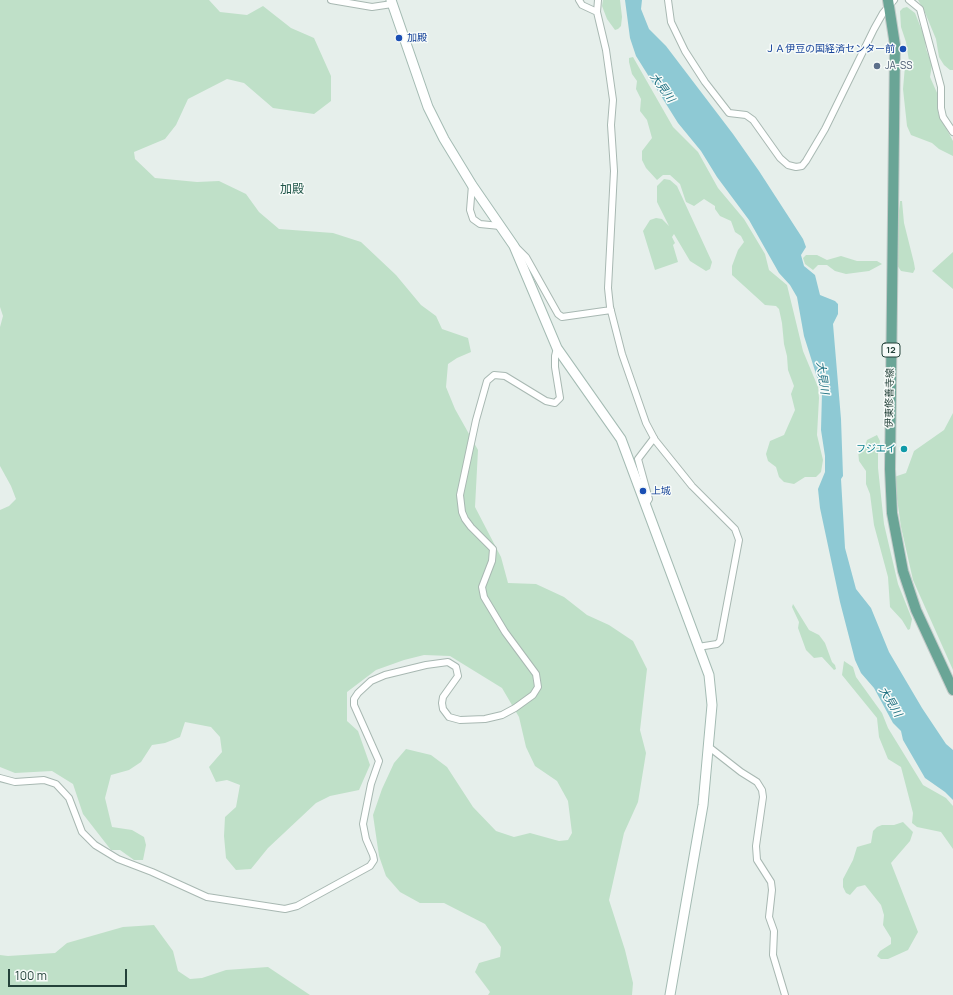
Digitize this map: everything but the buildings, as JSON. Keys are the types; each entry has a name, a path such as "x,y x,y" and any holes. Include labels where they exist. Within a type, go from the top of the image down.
{"main road":[{"name":"伊東修善寺線","path":"891,1 895,44 890,468 892,513 903,571 916,610 953,690"}],"street":[{"path":"331,0 372,7 391,2 428,108 444,139 472,185 512,244 526,270 557,348 621,439 709,675 711,687 709,747 703,806 670,995"},
{"path":"579,0 582,5 597,12"},
{"path":"598,0 597,12 606,50 613,100 610,125 614,172 608,288 611,310 622,354 654,438 692,486 735,529 738,534 738,553 720,641 718,644 698,647"},
{"path":"668,0 671,22 686,51 705,82 730,113 746,116 753,120 780,158 788,165 796,167 802,166 821,136 874,29 891,1"},
{"path":"909,0 920,10 941,87 942,113 953,132"},
{"path":"472,185 470,210 473,219 480,224 500,226"},
{"path":"512,244 519,248 526,257 558,314 562,317 611,310"},
{"path":"0,778 15,782 44,780 56,784 69,798 82,832 95,845 118,859 152,872 206,897 285,909 297,906 370,866 374,860 366,839 363,824 371,784 379,761 354,705 354,699 358,692 371,681 385,675 426,665 448,662 456,667 458,676 443,697 443,709 449,717 460,720 485,719 502,715 533,695 538,687 536,674 505,632 484,597 482,587 492,561 493,549 465,519 462,512 460,495 484,388 494,374 505,376 546,401 555,404 560,398 555,367 557,348"},
{"path":"646,504 649,499 638,459 654,438"},
{"path":"709,747 741,772 757,782 762,790 763,797 756,846 757,860 771,882 772,890 769,917 774,931 773,955 785,995"}],"green space":[{"path":"0,0 209,0 220,12 247,15 263,6 291,28 314,38 331,76 331,101 314,114 273,108 244,83 227,79 188,99 176,125 165,139 134,152 135,159 155,178 197,182 219,181 246,194 259,212 279,229 333,233 361,242 396,275 421,305 436,316 442,329 468,338 471,352 448,364 446,387 455,409 478,450 475,507 501,557 508,583 536,584 564,597 587,615 609,625 633,641 647,669 640,730 646,753 638,802 624,833 609,900 625,950 633,983 632,995 488,995 490,992 475,972 479,963 500,957 501,947 485,924 444,903 420,903 400,892 386,876 379,856 373,815 382,789 394,763 406,749 431,755 447,767 473,807 496,831 514,837 530,833 559,841 568,840 572,833 568,801 557,781 535,766 526,747 519,717 502,688 450,656 424,655 404,660 376,670 347,692 347,721 358,731 370,765 359,790 330,796 316,803 268,848 251,869 236,870 226,858 224,836 225,817 236,807 240,785 227,780 216,782 209,767 222,752 220,737 211,727 185,722 180,737 165,743 152,745 141,762 129,770 111,775 105,798 112,827 132,830 144,837 146,845 143,860 134,860 120,850 111,850 83,814 73,784 52,771 15,773 0,767 0,510 9,506 16,499 0,466 0,327 3,316 0,307"},
{"path":"603,0 620,0 622,17 621,26 618,29 615,30 607,19 602,6"},
{"path":"918,0 953,0 953,70 950,70 944,65 939,57 936,39 924,10"},
{"path":"907,7 915,13 925,38 926,49 932,65 930,77 938,95 938,113 953,141 953,156 939,149 932,143 911,135 907,126 903,89 905,66 909,61 906,42 901,27 900,11"},
{"path":"633,57 673,127 698,152 718,188 744,219 765,254 769,270 787,285 803,351 818,387 819,398 817,435 823,460 821,472 816,477 805,477 794,484 784,482 779,477 776,467 768,461 766,454 770,441 784,435 795,410 791,394 794,386 788,370 779,309 776,306 765,305 732,275 732,266 738,250 744,242 741,236 735,232 731,221 720,216 715,209 715,206 704,199 694,206 686,202 680,184 670,175 663,175 657,180 646,168 642,160 642,151 652,138 647,120 640,111 641,99 636,89 637,81 632,74 629,62 629,58"},
{"path":"664,179 670,180 677,186 712,262 710,269 706,271 690,261 674,234 672,237 675,243 673,245 678,262 655,270 643,231 650,220 656,218 662,219 669,226 657,202 657,186"},
{"path":"900,201 902,201 904,223 914,263 915,269 913,273 901,271 897,265 896,239"},
{"path":"953,252 953,289 932,271"},
{"path":"806,255 817,255 827,260 841,256 857,261 877,261 882,264 869,271 846,274 835,271 827,265 818,265 813,270 805,264 803,258"},
{"path":"953,413 953,670 913,580 901,527 894,477 906,473 914,451 944,430"},
{"path":"877,435 880,441 878,468 884,524 898,584 912,619 910,629 908,630 902,620 890,607 888,577 874,525 870,494 866,484 866,471 859,461 858,450 865,446 867,440"},
{"path":"793,604 809,630 819,635 825,643 836,669 834,670 822,657 814,658 806,650 798,628 799,622 792,607"},
{"path":"844,661 853,667 856,677 882,713 888,728 923,785 946,798 953,806 953,849 941,832 917,827 912,823 913,813 901,767 888,759 879,737 877,718 842,675"},
{"path":"903,822 913,832 910,841 891,863 918,932 908,950 888,959 881,959 877,956 880,951 891,944 891,938 883,925 884,915 881,905 865,885 857,887 850,895 846,893 843,887 843,879 853,860 857,847 871,843 873,831 877,827 882,825 894,825"},
{"path":"154,925 173,951 178,971 190,979 202,978 226,970 268,967 310,995 0,995 0,955 8,956 55,953 67,943 123,927"}],"water":[{"name":"大見川","path":"625,0 642,0 641,9 649,29 666,46 733,134 803,239 806,247 801,255 804,266 815,275 820,295 835,301 838,304 838,314 833,324 841,419 843,476 841,479 845,548 856,589 871,608 889,652 922,708 946,744 953,750 953,800 945,792 925,778 903,740 901,731 893,723 874,688 861,673 855,660 840,602 820,508 818,489 825,472 825,456 821,430 822,393 804,336 797,297 790,285 779,273 749,220 717,177 701,151 678,123 636,56 630,38"}],"place":[{"name":"加殿","path":"399,38"},
{"name":"ＪＡ伊豆の国経済センター前","path":"903,49"},
{"name":"JA-SS","path":"877,66"},
{"name":"フジエイ","path":"904,449"},
{"name":"上城","path":"643,491"}],"district":[{"name":"加殿","path":"292,190"}]}
